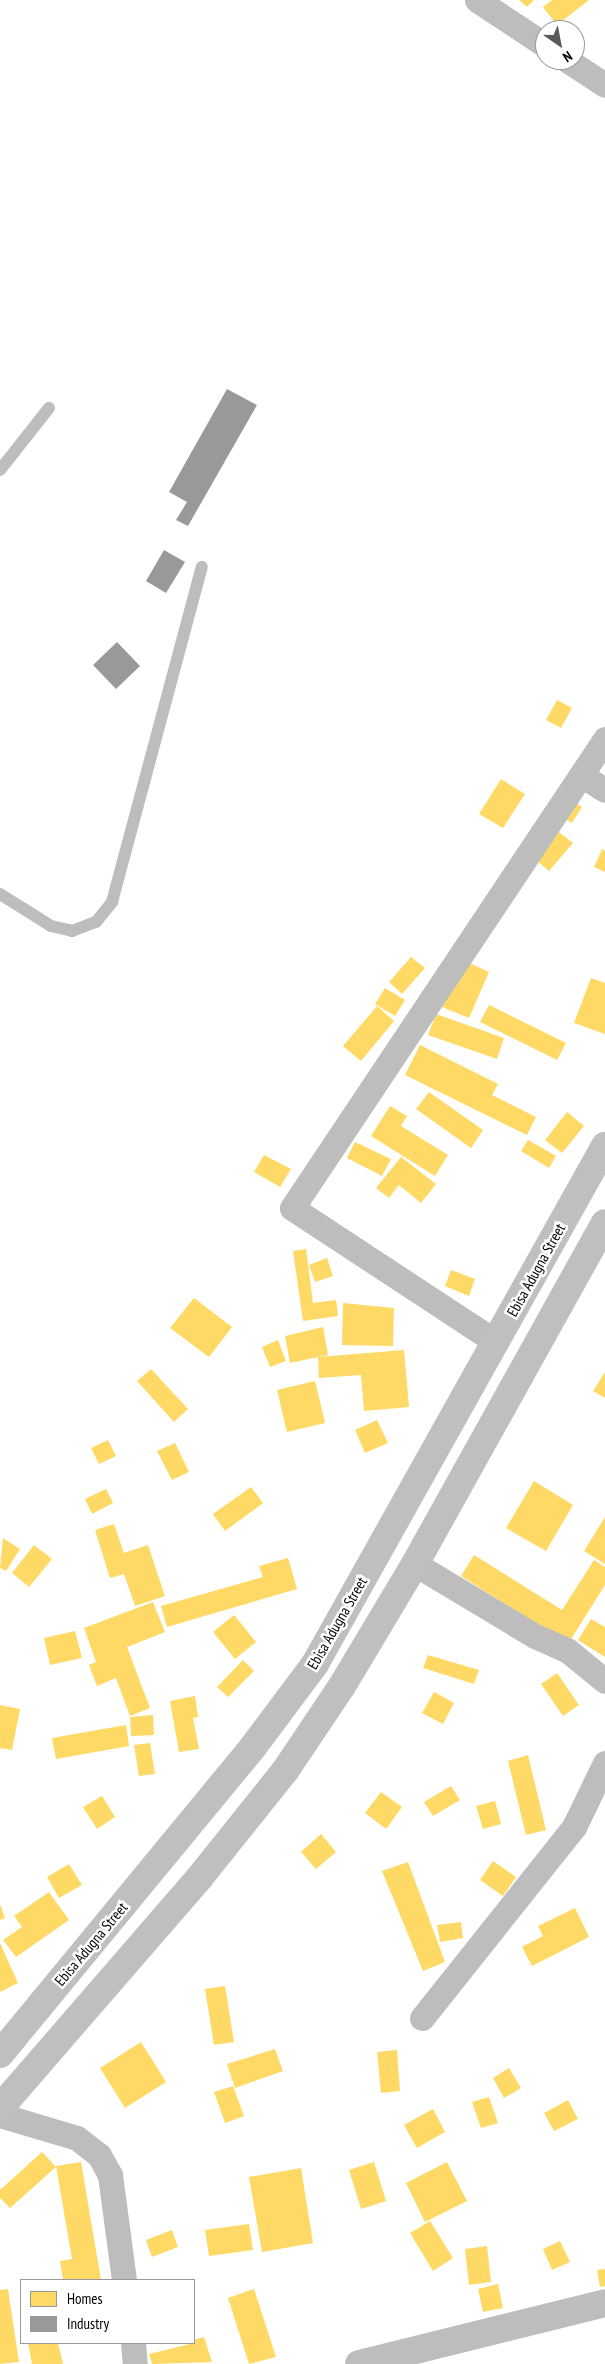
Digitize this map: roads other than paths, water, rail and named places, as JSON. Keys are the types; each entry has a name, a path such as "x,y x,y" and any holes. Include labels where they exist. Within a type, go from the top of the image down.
{"main road":[{"name":"Ebisa Adugna Street","path":"0,2054 253,1747 315,1664 605,1146"},
{"path":"0,2108 200,1877 285,1771 342,1686 415,1564 605,1223"}],"street":[{"path":"477,0 535,38"},
{"path":"582,70 605,85"},
{"path":"496,1342 292,1208 605,739"},
{"path":"581,775 605,790"},
{"path":"415,1564 535,1636 567,1650 605,1682"},
{"path":"422,2018 574,1827 605,1763"},
{"path":"0,2115 77,2138 99,2154 110,2175 124,2279"},
{"path":"359,2364 605,2303"},
{"path":"133,2344 135,2364"}],"lane":[{"path":"0,470 49,408"},
{"path":"0,894 51,926 72,931 96,922 112,902 202,566"}]}
